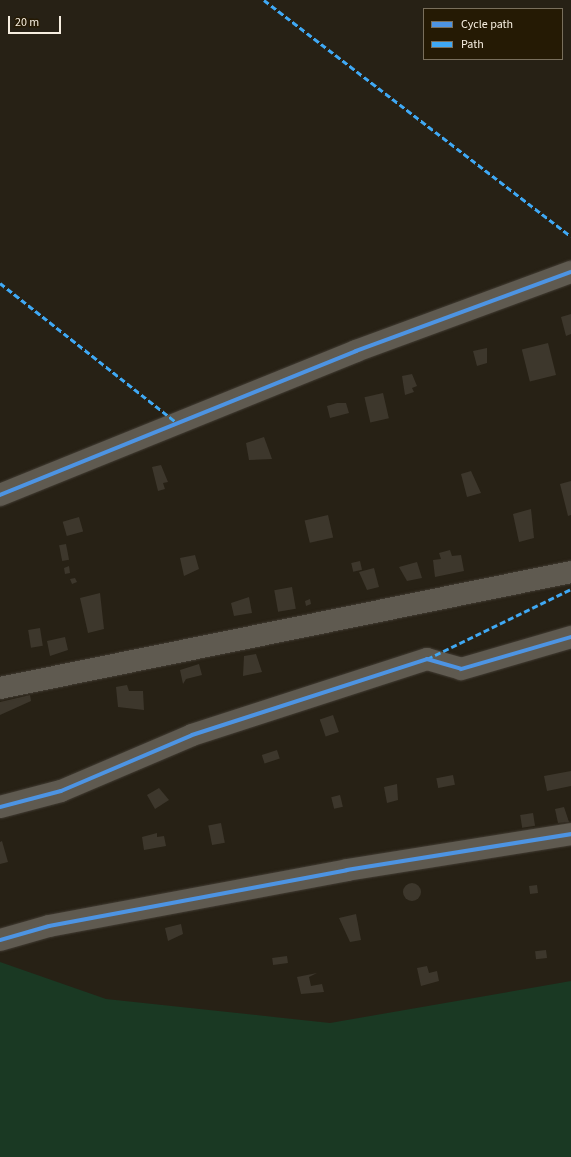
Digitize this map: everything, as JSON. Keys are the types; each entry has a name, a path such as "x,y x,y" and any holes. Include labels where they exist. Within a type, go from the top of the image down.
{"street":[{"path":"0,495 356,352 571,272"},
{"path":"0,688 571,572"},
{"path":"0,807 61,791 192,735 427,659 461,669 571,637"},
{"path":"0,940 49,926 347,870 571,834"}],"green space":[{"path":"0,962 106,999 330,1023 571,981 571,1157 0,1157"}],"building":[{"path":"571,314 571,334 566,336 561,317"},
{"path":"548,343 556,375 530,382 522,350"},
{"path":"487,348 487,363 477,366 473,351"},
{"path":"412,374 417,386 412,388 414,392 405,395 402,376"},
{"path":"383,393 389,418 370,423 364,397"},
{"path":"337,403 346,403 349,413 330,418 327,406"},
{"path":"264,437 272,459 249,460 246,443"},
{"path":"161,465 168,482 163,483 165,489 158,491 152,467"},
{"path":"471,471 481,493 467,497 461,474"},
{"path":"571,481 571,515 568,516 560,484"},
{"path":"531,509 534,538 519,542 513,514"},
{"path":"328,515 333,537 310,543 305,520"},
{"path":"79,517 83,531 67,536 63,522"},
{"path":"66,544 69,560 62,561 59,545"},
{"path":"450,550 452,556 461,555 464,571 435,577 433,560 441,559 439,553"},
{"path":"195,555 199,569 184,576 180,558"},
{"path":"360,561 362,570 353,572 351,563"},
{"path":"417,562 422,578 407,581 399,567"},
{"path":"69,566 70,573 65,574 64,568"},
{"path":"374,568 379,587 367,590 359,572"},
{"path":"75,578 77,582 72,584 70,579"},
{"path":"292,587 296,609 278,612 274,590"},
{"path":"100,593 104,629 88,633 80,598"},
{"path":"249,597 252,613 234,616 231,603"},
{"path":"310,599 311,604 306,606 305,601"},
{"path":"40,628 43,646 31,648 28,630"},
{"path":"65,637 68,650 50,656 47,641"},
{"path":"256,654 262,672 243,676 244,656"},
{"path":"199,664 202,675 186,679 183,684 180,670"},
{"path":"127,685 129,691 143,691 144,710 118,707 116,687"},
{"path":"30,695 31,701 0,715 0,702"},
{"path":"333,715 339,732 326,737 320,720"},
{"path":"277,750 280,759 265,764 262,755"},
{"path":"571,771 571,786 547,791 544,776"},
{"path":"453,775 455,785 438,788 436,778"},
{"path":"397,784 398,800 387,803 384,787"},
{"path":"159,788 169,800 155,809 147,795"},
{"path":"340,795 343,807 334,809 331,797"},
{"path":"564,807 569,822 558,823 555,809"},
{"path":"533,813 535,826 522,828 520,815"},
{"path":"221,823 225,843 212,845 208,825"},
{"path":"157,833 157,837 164,836 166,846 144,850 142,837"},
{"path":"2,841 8,862 0,864 0,842"},
{"path":"412,883 418,886 421,892 418,898 412,901 406,898 403,892 406,886"},
{"path":"537,885 538,893 530,894 529,886"},
{"path":"356,914 361,940 350,942 339,918"},
{"path":"181,924 183,934 168,941 165,928"},
{"path":"546,950 547,958 536,959 535,951"},
{"path":"287,956 288,963 273,965 272,958"},
{"path":"427,966 429,973 437,971 439,981 421,986 417,968"},
{"path":"317,973 309,977 311,986 322,984 324,992 301,994 297,977"}],"marked path":[{"path":"264,0 571,236"},
{"path":"0,283 177,423"},
{"path":"427,659 571,589"}],"cycle path":[{"path":"0,495 356,351 571,272"},
{"path":"0,807 61,791 192,735 427,659 461,669 571,637"},
{"path":"0,940 49,926 347,870 571,834"}]}
